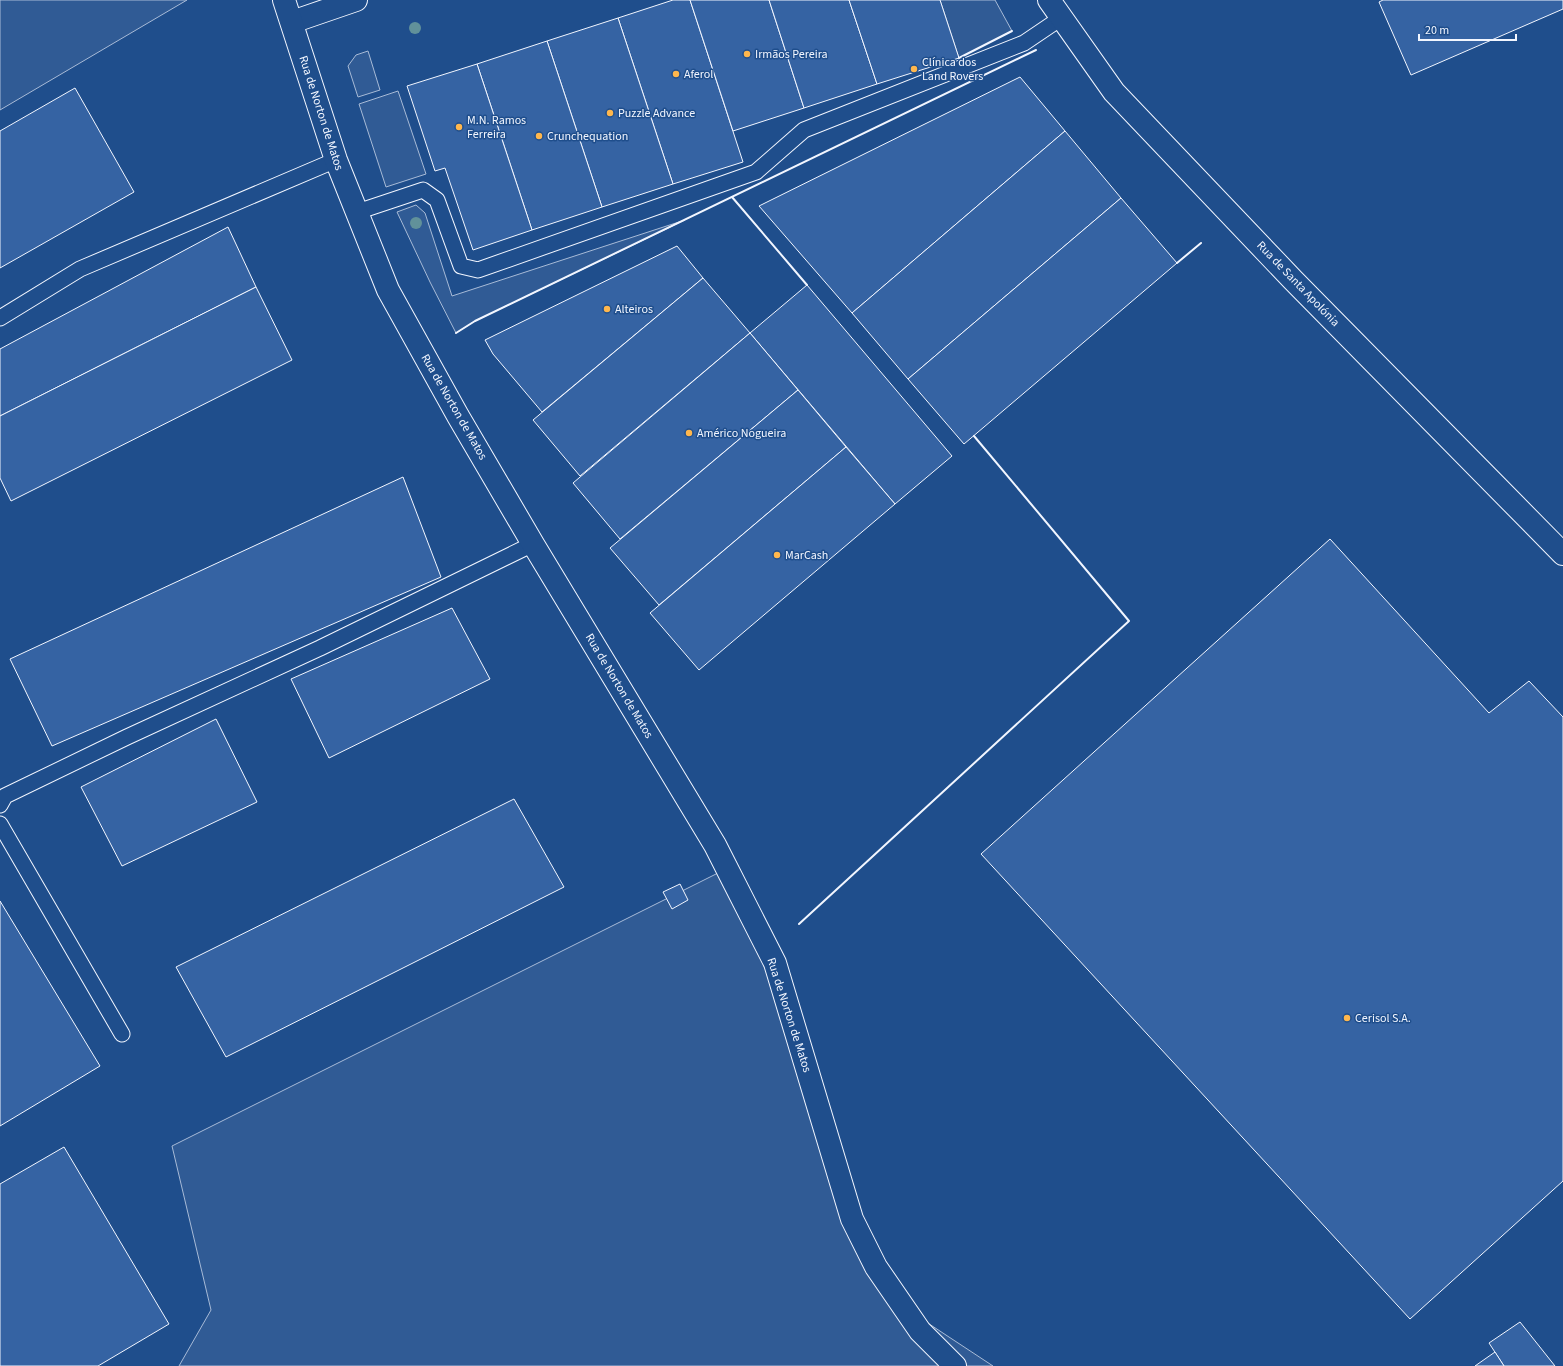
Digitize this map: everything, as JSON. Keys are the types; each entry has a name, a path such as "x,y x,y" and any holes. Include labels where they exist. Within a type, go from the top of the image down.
{"street":[{"name":"Rua de Norton de Matos","path":"284,0 336,160 388,290 458,416 533,544 715,845 775,963 852,1219 876,1267 920,1331 955,1366"},
{"path":"292,22 356,0"},
{"name":"Rua de Santa Apolónia","path":"1049,0 1114,92 1293,280 1563,554"}],"lane":[{"path":"357,212 423,190 437,200 461,266 478,270 756,172 804,130 1024,43 1061,18"},
{"path":"0,318 80,269 336,160"},
{"path":"0,805 6,796 127,737 320,648 533,544"},
{"path":"0,824 122,1034"}],"shaded area":[{"path":"0,0 187,0 0,110"},
{"path":"940,0 995,0 1012,31 959,58"},
{"path":"368,51 380,90 358,97 348,66 356,55"},
{"path":"398,91 426,174 386,187 359,104"},
{"path":"416,205 425,213 452,296 685,220 475,321 456,333 397,212"},
{"path":"718,873 765,950 864,1230 911,1312 993,1366 179,1366 211,1310 172,1146"}],"building":[{"name":"Aferol","path":"673,0 690,0 743,162 673,184 618,18"},
{"name":"Irmãos Pereira","path":"690,0 769,0 804,108 733,131"},
{"path":"769,0 849,0 877,84 804,108"},
{"path":"849,0 940,0 959,58 877,84"},
{"path":"1383,0 1563,0 1563,9 1411,75 1379,2"},
{"name":"Puzzle Advance","path":"618,18 673,184 602,207 547,41"},
{"name":"Crunchequation","path":"547,41 602,207 532,230 477,64"},
{"name":"M.N. Ramos Ferreira","path":"477,64 532,230 473,250 445,168 435,171 407,86"},
{"path":"1020,77 1065,131 852,313 759,206"},
{"path":"75,88 134,192 0,268 0,131"},
{"path":"1065,131 1121,198 908,379 852,313"},
{"path":"1121,198 1177,263 964,444 908,379"},
{"path":"228,227 256,287 0,416 0,349"},
{"name":"Alteiros","path":"677,246 703,278 542,412 493,354 485,340"},
{"path":"703,278 750,333 580,476 533,420"},
{"path":"807,285 952,456 895,504 750,333"},
{"path":"256,287 292,360 11,501 0,478 0,416"},
{"name":"Américo Nogueira","path":"750,333 798,390 620,539 573,483"},
{"path":"798,390 846,447 659,605 610,548"},
{"name":"MarCash","path":"846,447 895,504 699,670 650,613"},
{"path":"403,477 441,577 52,746 10,659"},
{"name":"Cerisol S.A.","path":"1330,539 1489,713 1529,681 1563,717 1563,1181 1410,1319 981,854"},
{"path":"452,608 490,679 329,758 291,679"},
{"path":"216,719 257,802 122,866 81,787"},
{"path":"514,799 564,887 226,1057 176,967"},
{"path":"680,884 688,900 672,909 663,892"},
{"path":"0,901 100,1066 0,1126"},
{"path":"64,1147 169,1324 98,1366 0,1366 0,1184"},
{"path":"1520,1322 1555,1366 1504,1366 1489,1343"},
{"path":"1495,1352 1504,1366 1475,1366"}],"wall":[{"path":"959,58 1012,31"},
{"path":"456,333 475,321 1036,50"},
{"path":"732,197 807,285"},
{"path":"1177,263 1201,243"},
{"path":"799,924 1129,621 974,436"}],"place":[{"name":"Irmãos Pereira","path":"747,54"},
{"name":"Clínica dos Land Rovers","path":"914,69"},
{"name":"Aferol","path":"676,74"},
{"name":"Puzzle Advance","path":"610,113"},
{"name":"M.N. Ramos Ferreira","path":"459,127"},
{"name":"Crunchequation","path":"539,136"},
{"name":"Alteiros","path":"607,309"},
{"name":"Américo Nogueira","path":"689,433"},
{"name":"MarCash","path":"777,555"},
{"name":"Cerisol S.A.","path":"1347,1018"}]}
